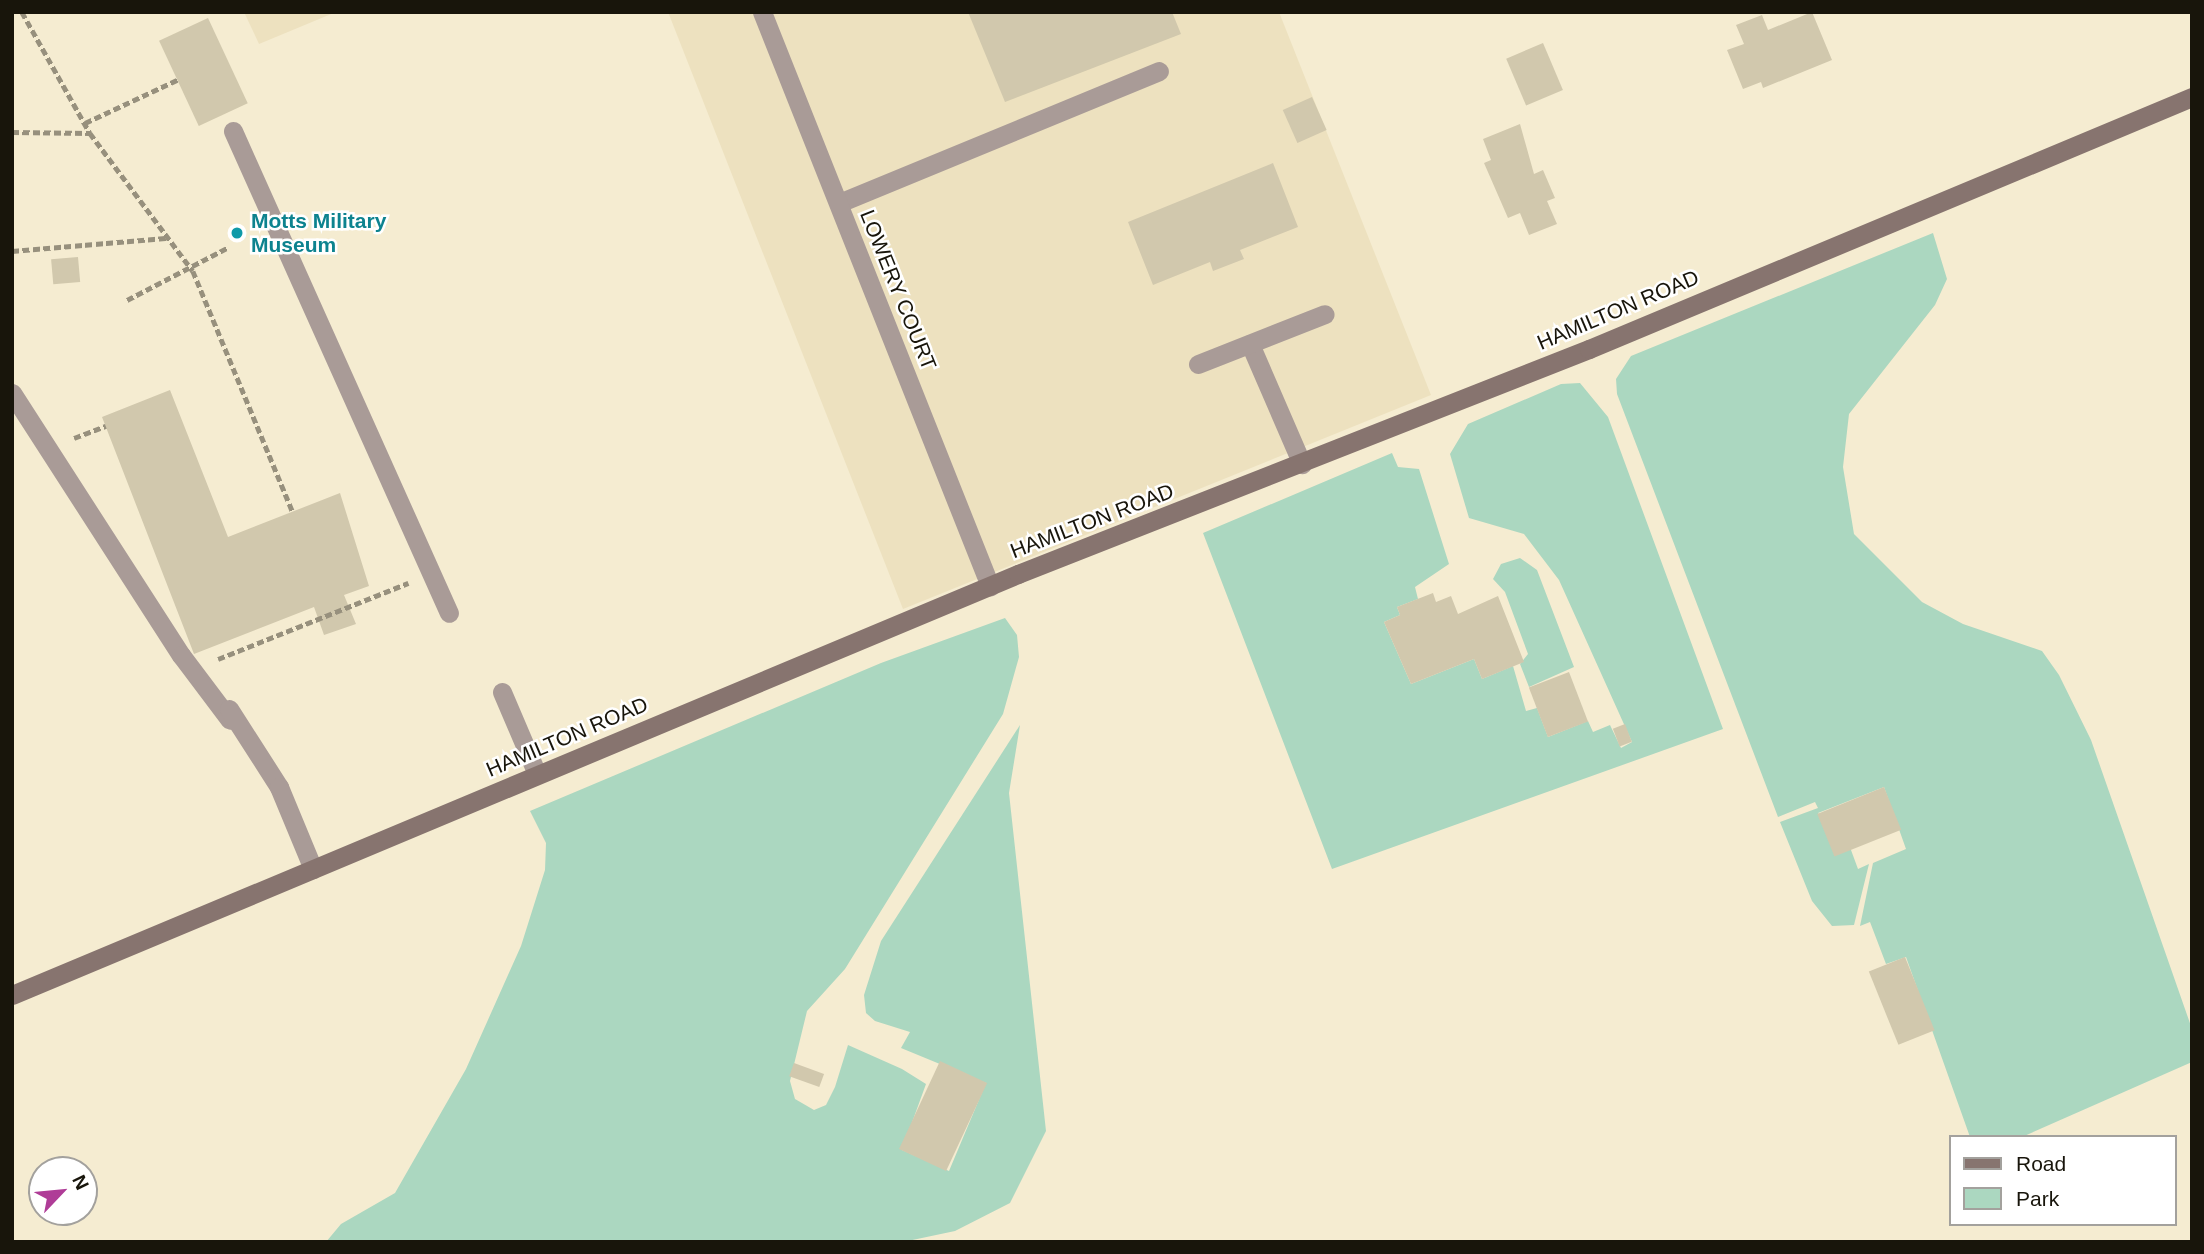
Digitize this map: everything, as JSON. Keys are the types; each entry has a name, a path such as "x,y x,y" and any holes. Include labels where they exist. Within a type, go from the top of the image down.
{"main road":[{"name":"HAMILTON ROAD","path":"12,995 989,586 1302,464 2192,97"}],"street":[{"name":"LOWERY COURT","path":"762,12 989,586"},
{"path":"838,203 1159,71"},
{"path":"233,131 449,613"},
{"path":"1198,364 1325,314"},
{"path":"1250,344 1302,464"},
{"path":"12,393 181,655 230,712 279,787 313,869"},
{"path":"502,692 537,774"}],"path":[{"path":"24,13 90,133 193,271 293,512"},
{"path":"85,123 177,80"},
{"path":"12,132 90,133"},
{"path":"12,251 169,238"},
{"path":"127,300 193,271 229,247"},
{"path":"70,440 106,426"},
{"path":"204,665 412,582"}],"shaded area":[{"path":"244,12 336,12 259,44"},
{"path":"668,12 1279,12 1431,395 903,609"}],"green space":[{"path":"1933,233 1947,279 1935,305 1849,414 1843,467 1854,534 1922,602 1963,624 2042,651 2059,675 2091,740 2192,1029 2192,1062 2027,1135 1969,1135 1906,957 1886,964 1870,922 1860,926 1873,863 1906,849 1884,787 1818,813 1851,850 1858,869 1869,864 1854,925 1832,926 1812,901 1780,822 1818,808 1815,802 1778,817 1617,394 1616,379 1631,356"},
{"path":"1580,383 1608,417 1723,729 1332,869 1203,533 1392,453 1398,467 1419,469 1449,564 1415,587 1418,599 1397,607 1400,615 1384,622 1411,684 1474,659 1482,679 1513,666 1526,711 1537,708 1548,737 1588,721 1593,732 1610,725 1621,748 1632,742 1559,580 1524,534 1469,518 1450,454 1468,424 1561,384"},
{"path":"1520,558 1537,570 1574,667 1529,687 1520,664 1528,654 1505,592 1493,579 1501,564"},
{"path":"1005,618 1017,635 1019,657 1003,714 845,969 807,1011 790,1081 795,1099 814,1110 826,1105 835,1087 848,1045 902,1069 926,1084 902,1150 949,1171 986,1083 901,1048 910,1032 875,1021 866,1013 864,995 881,941 1020,725 1009,793 1046,1131 1010,1203 955,1231 903,1242 326,1242 341,1224 395,1193 466,1069 521,946 545,870 546,843 530,811 881,663"}],"building":[{"path":"968,12 1172,12 1181,34 1005,102"},
{"path":"1812,12 1832,60 1763,88 1761,82 1743,89 1727,50 1744,44 1736,25 1762,15 1768,30"},
{"path":"208,18 248,103 199,126 159,41"},
{"path":"1543,43 1563,90 1526,106 1506,59"},
{"path":"1312,97 1327,130 1297,143 1283,110"},
{"path":"1520,124 1534,174 1543,170 1555,198 1547,201 1557,224 1529,235 1520,213 1508,218 1484,163 1491,160 1483,139"},
{"path":"1273,163 1298,227 1240,250 1244,259 1213,271 1210,262 1153,285 1128,222"},
{"path":"78,257 80,282 53,284 51,259"},
{"path":"170,390 228,537 340,493 369,586 344,595 356,624 324,635 314,607 194,654 102,417"},
{"path":"1433,593 1436,602 1451,596 1458,614 1498,596 1524,662 1482,679 1474,659 1411,684 1384,622 1400,615 1397,607"},
{"path":"1569,672 1588,721 1548,737 1529,687"},
{"path":"1625,724 1632,742 1620,746 1613,729"},
{"path":"1884,787 1901,830 1834,857 1817,814"},
{"path":"1905,957 1935,1030 1898,1045 1869,972"},
{"path":"940,1061 987,1083 946,1171 899,1149"},
{"path":"794,1063 824,1074 819,1087 789,1076"}],"place":[{"name":"Motts Military Museum","path":"237,233"}]}
